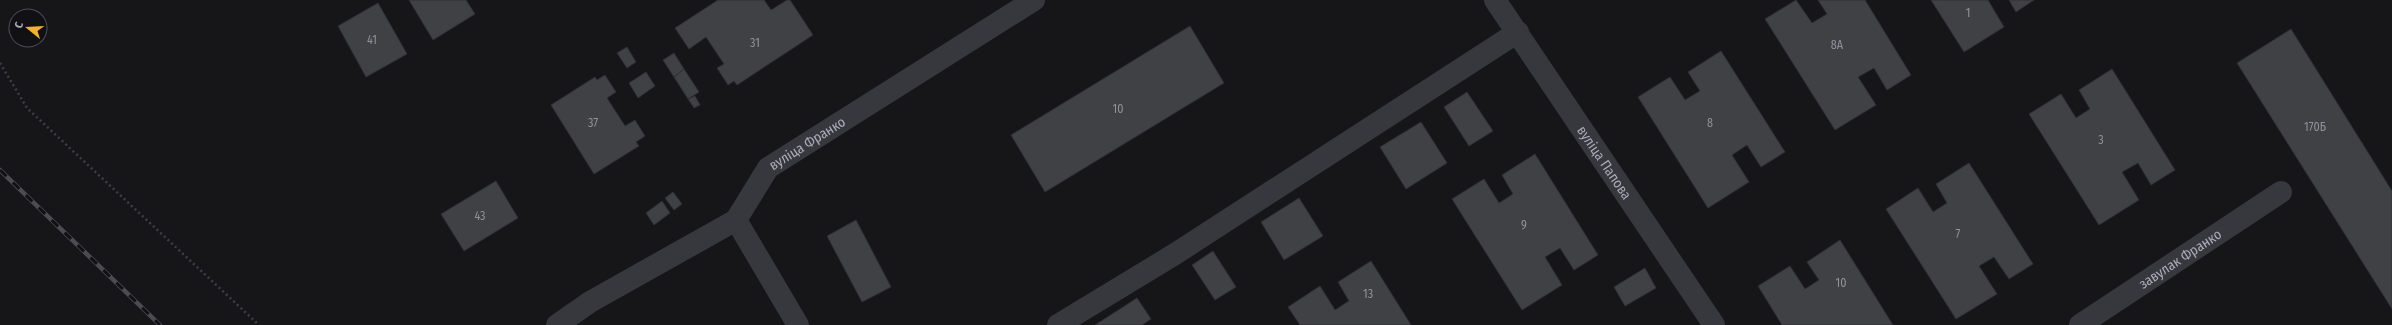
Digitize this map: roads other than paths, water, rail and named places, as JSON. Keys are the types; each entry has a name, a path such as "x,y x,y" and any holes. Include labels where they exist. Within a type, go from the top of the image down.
{"street":[{"name":"вуліца Франко","path":"556,325 590,302 736,220 768,168 1034,0"},
{"name":"вуліца Папова","path":"1496,0 1714,325"},
{"path":"1058,325 1175,254 1518,32"},
{"name":"завулак Франко","path":"2080,325 2281,192"},
{"path":"736,220 798,325"}],"railway":[{"path":"0,170 160,325"}]}
